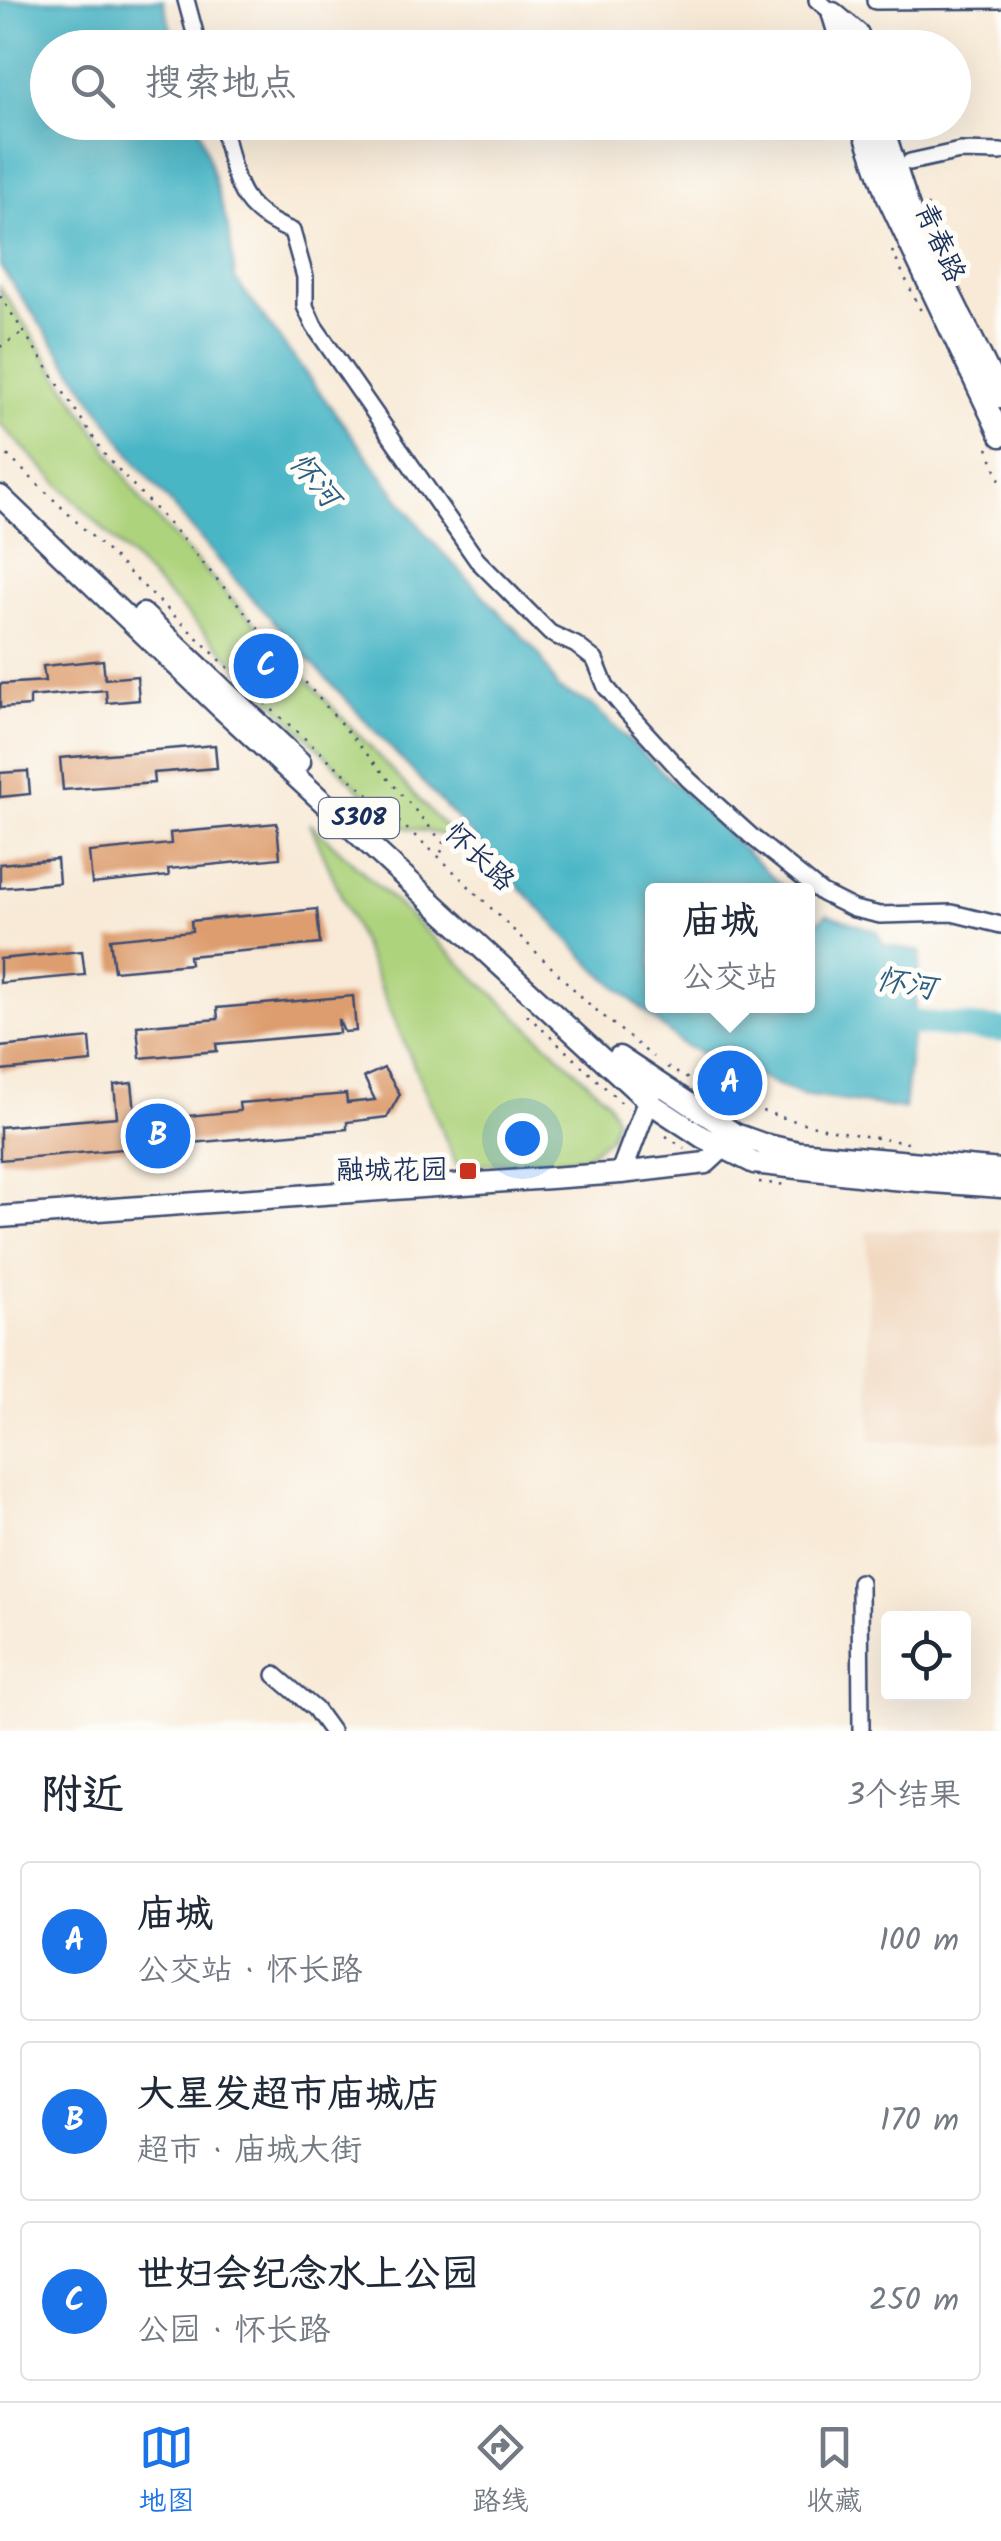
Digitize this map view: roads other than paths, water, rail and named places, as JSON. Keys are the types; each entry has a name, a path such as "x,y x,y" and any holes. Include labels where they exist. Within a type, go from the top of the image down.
{"main road":[{"path":"825,7 836,30"},
{"path":"825,7 853,30"},
{"name":"青春路","path":"867,140 886,194 1001,436"},
{"name":"青春路","path":"887,140 912,217 1001,397"},
{"name":"怀长路","path":"0,479 652,1092"},
{"name":"怀长路","path":"0,496 220,707 652,1092 730,1142 754,1163 1001,1187"},
{"path":"621,1173 652,1092"},
{"path":"0,1217 621,1173 706,1163 730,1142"},
{"name":"怀长路","path":"730,1142 1001,1170"}],"street":[{"path":"186,0 194,30"},
{"path":"875,1 1001,0"},
{"path":"225,140 242,198 266,221 292,231 305,276 305,306 314,326 477,560 550,633 576,645 595,660 606,687 688,779 810,883"},
{"path":"910,162 960,151 1001,152"},
{"path":"815,887 854,909 880,915 952,913 1001,925"},
{"path":"860,1582 862,1731"},
{"path":"275,1675 315,1709 332,1731"}],"water":[{"path":"0,0 163,0 171,30 30,30 30,140 203,140 229,231 235,279 428,537 540,655 558,689 591,704 779,883 645,883 645,1012 592,965 239,584 138,465 0,266"},
{"path":"827,914 876,931 884,945 921,952 904,1109 801,1095 683,1045 647,1013 815,1013 815,919 818,922"}],"waterway":[{"name":"怀河","path":"882,1020 1001,1030"}],"place":[{"name":"世妇会纪念水上公园","path":"266,666"},
{"name":"庙城","path":"730,1083"},
{"name":"大星发超市庙城店","path":"158,1136"},
{"name":"融城花园","path":"468,1171"}]}
